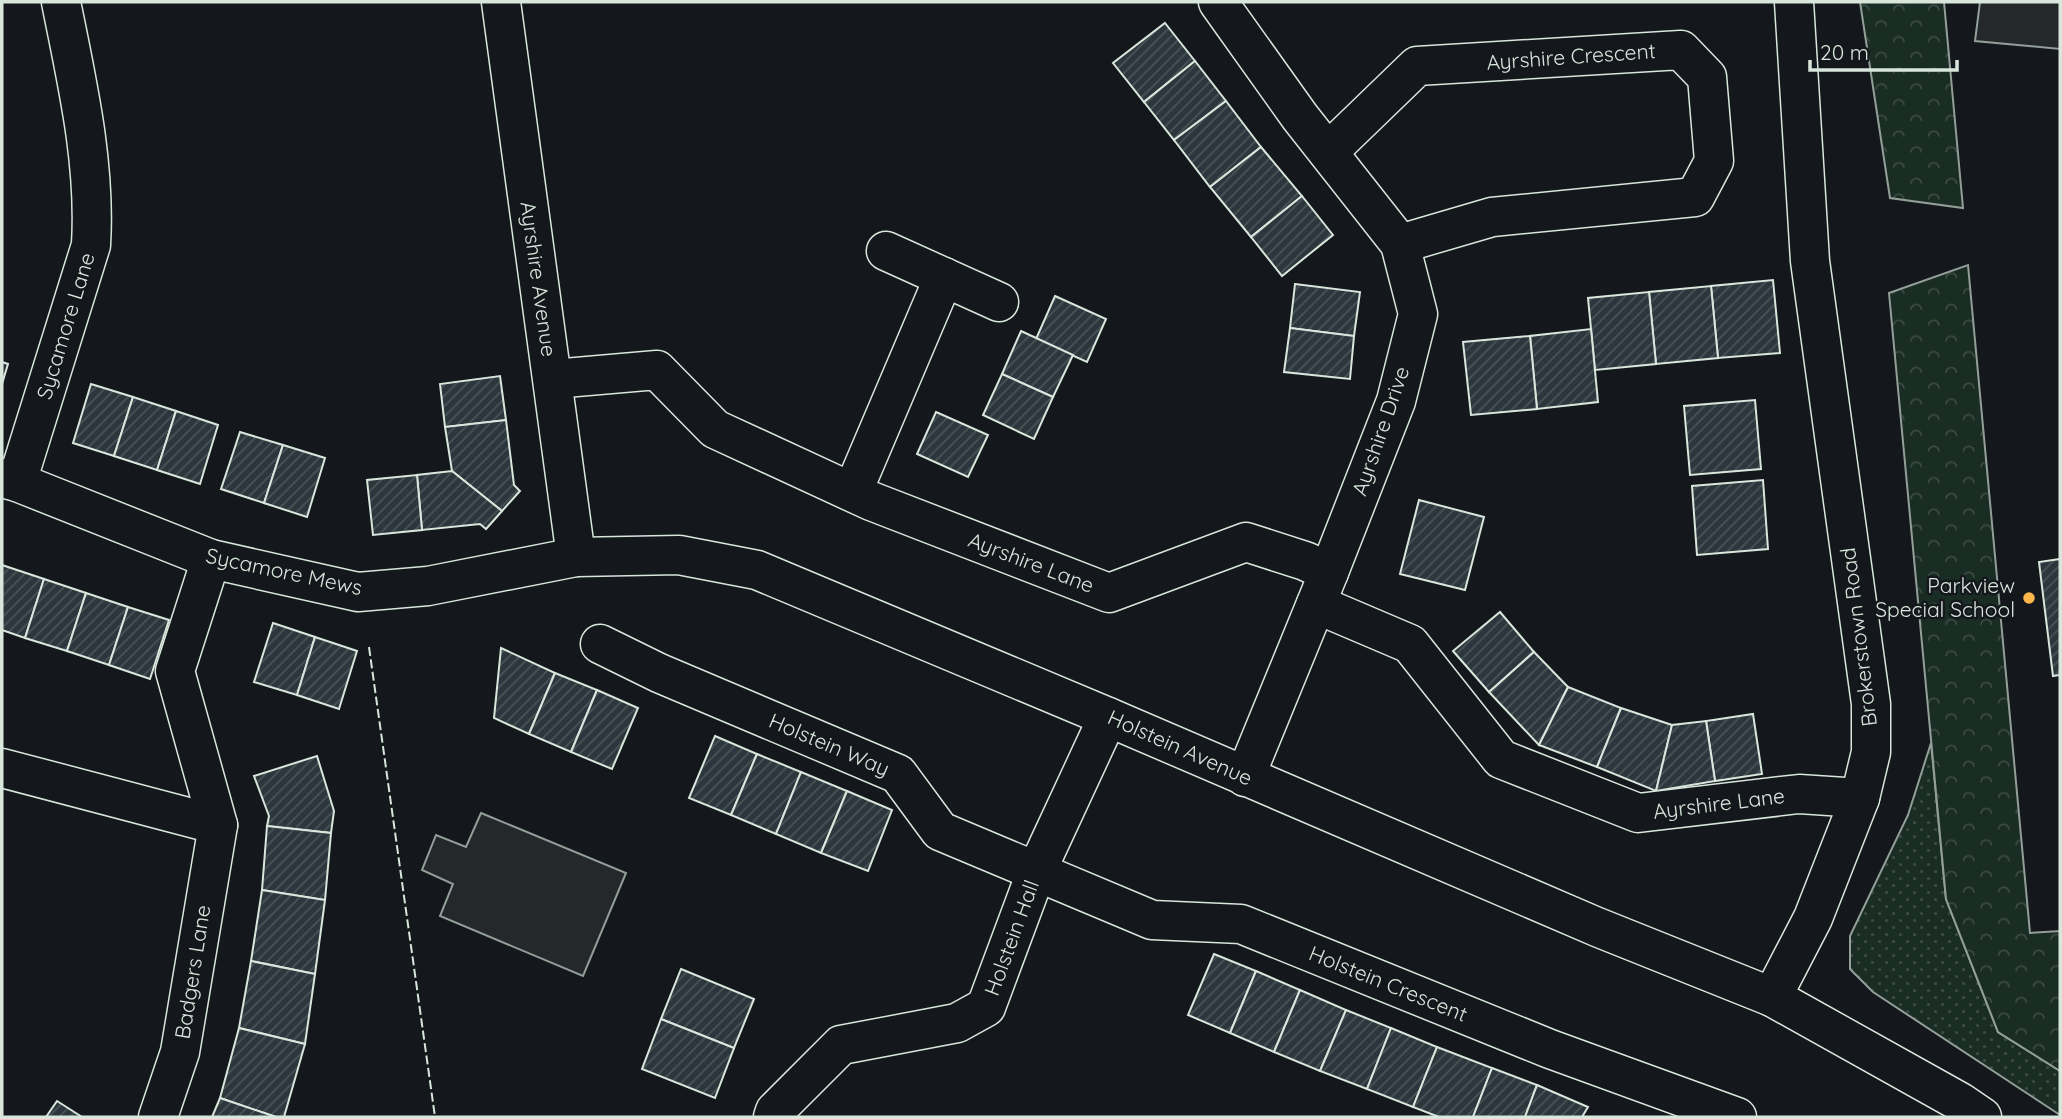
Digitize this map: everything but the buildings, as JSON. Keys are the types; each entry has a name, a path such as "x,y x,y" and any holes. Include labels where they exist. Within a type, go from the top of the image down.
{"street":[{"name":"Sycamore Lane","path":"9,480 91,245 93,205 83,115 61,2"},
{"name":"Ayrshire Avenue","path":"501,2 576,557"},
{"name":"Ayrshire Drive","path":"1218,2 1300,117 1400,244 1418,314 1396,401 1245,777"},
{"name":"Brokerstown Road","path":"1772,997 1812,918 1860,798 1871,752 1871,704 1810,261 1794,2"},
{"name":"Ayrshire Crescent","path":"1328,152 1417,66 1681,50 1707,77 1714,161 1695,197 1492,218 1400,244"},
{"path":"887,251 999,302"},
{"path":"853,491 944,277"},
{"name":"Ayrshire Lane","path":"553,379 657,370 715,429 871,501 1109,593 1246,542 1305,561 1323,588 1410,644 1501,759 1638,813 1799,794 1860,798"},
{"name":"Sycamore Mews","path":"9,480 211,559 358,592 428,586 576,557"},
{"name":"Holstein Avenue","path":"576,557 678,555 757,570 1108,717 1597,928 1772,997"},
{"name":"Badgers Lane","path":"159,1117 180,1052 218,825 176,671 211,559"},
{"name":"Holstein Way","path":"600,644 667,676 898,774 940,831 1037,870"},
{"name":"Holstein Hall","path":"773,1117 775,1111 841,1045 957,1023 986,1007 1037,870 1108,717"},
{"path":"2,768 218,825"},
{"name":"Holstein Crescent","path":"1037,870 1152,920 1241,924 1550,1049 1737,1117"},
{"path":"1772,997 1964,1112"}],"green space":[{"path":"1860,2 1944,2 1963,208 1890,198"},
{"path":"1968,265 2030,933 2060,931 2060,1071 1998,1032 1946,899 1889,293"},
{"path":"1931,743 1946,899 1998,1032 2060,1071 2060,1115 1873,992 1850,969 1850,936 1908,815"}],"shaded area":[{"path":"1980,2 2060,2 2060,49 1975,41"},
{"path":"481,813 626,873 583,976 440,916 453,884 422,870 436,835 466,847"}],"fence":[{"path":"369,647 435,1117"}],"place":[{"name":"Parkview Special School","path":"2029,598"}]}
